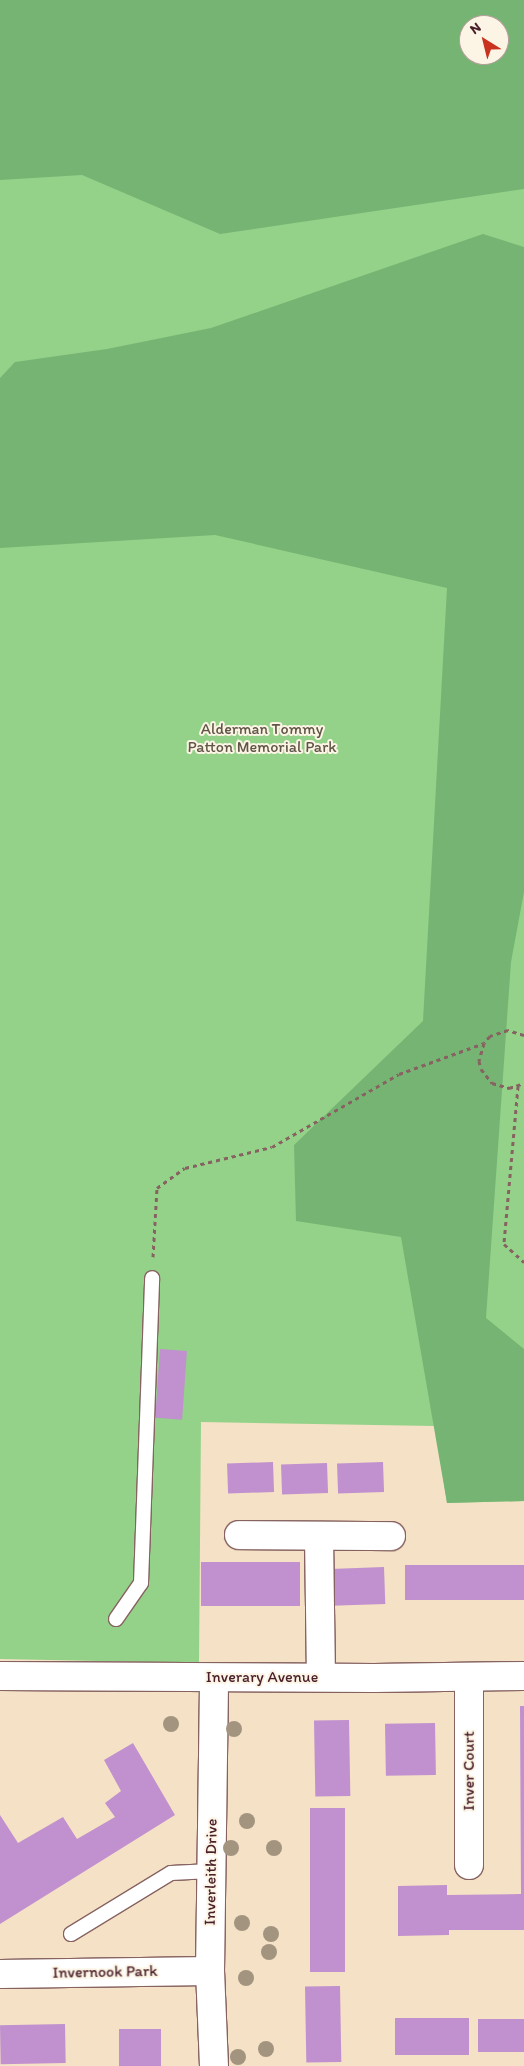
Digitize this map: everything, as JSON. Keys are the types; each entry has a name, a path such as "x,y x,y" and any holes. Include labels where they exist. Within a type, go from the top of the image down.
{"street":[{"path":"239,1535 391,1536"},
{"path":"319,1536 320,1676"},
{"name":"Inverary Avenue","path":"0,1676 214,1678 524,1676"},
{"name":"Inver Court","path":"469,1677 469,1865"},
{"name":"Inverleith Drive","path":"214,1678 210,1971 214,2066"},
{"name":"Invernook Park","path":"0,1974 210,1971"}],"lane":[{"path":"116,1619 141,1583 152,1278"},
{"path":"71,1934 171,1873 211,1871"}],"path":[{"path":"152,1278 157,1188 185,1168 272,1148 399,1074 484,1043 499,1031 508,1030 524,1035"},
{"path":"484,1043 479,1061 485,1077 500,1087 518,1086 524,1083"},
{"path":"518,1086 504,1244 524,1262"}],"green space":[{"name":"Alderman Tommy Patton Memorial Park","path":"0,0 524,0 524,1501 447,1503 435,1426 201,1422 199,1663 0,1659"},
{"path":"0,0 524,0 524,189 220,234 82,175 0,180"},
{"path":"483,234 524,247 524,892 511,962 486,1318 524,1349 524,1501 447,1503 401,1237 296,1221 294,1145 423,1021 447,588 215,535 0,548 0,378 15,362 107,349 211,328"}],"building":[{"path":"160,1349 187,1351 182,1420 155,1418"},
{"path":"273,1462 274,1492 228,1494 227,1464"},
{"path":"383,1462 384,1492 338,1494 337,1464"},
{"path":"327,1463 328,1493 282,1495 281,1465"},
{"path":"201,1562 300,1562 300,1606 201,1606"},
{"path":"405,1565 524,1565 524,1600 405,1600"},
{"path":"384,1567 385,1604 331,1606 330,1569"},
{"path":"520,1706 524,1706 524,1930 449,1930 449,1935 398,1936 398,1886 447,1885 447,1895 521,1894"},
{"path":"349,1720 350,1796 315,1797 314,1721"},
{"path":"435,1723 436,1775 386,1776 385,1724"},
{"path":"133,1743 175,1815 0,1924 0,1815 18,1843 63,1817 77,1839 115,1817 105,1803 121,1791 104,1760"},
{"path":"310,1808 345,1808 345,1972 310,1972"},
{"path":"340,1986 341,2062 306,2063 305,1987"},
{"path":"395,2018 469,2018 469,2055 395,2055"},
{"path":"478,2019 524,2019 524,2052 478,2052"},
{"path":"65,2024 66,2063 1,2064 0,2025"},
{"path":"119,2029 161,2029 161,2066 119,2066"}]}
